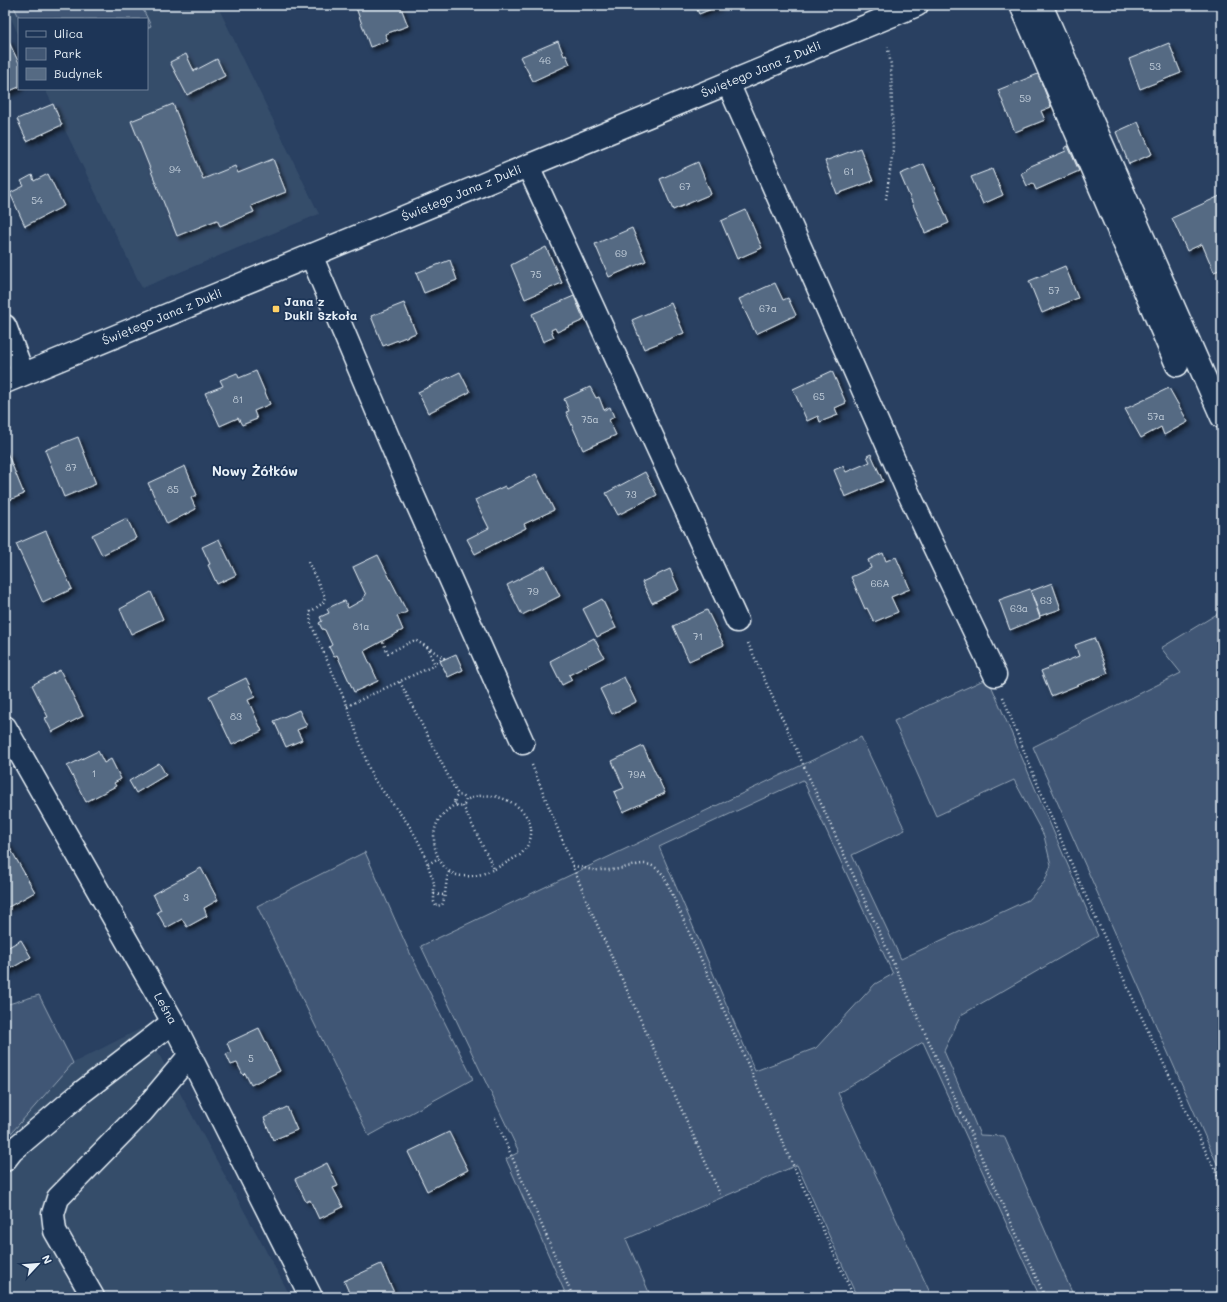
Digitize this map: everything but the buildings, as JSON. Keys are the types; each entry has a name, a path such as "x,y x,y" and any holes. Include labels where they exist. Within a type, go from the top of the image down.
{"main road":[{"name":"Świętego Jana z Dukli","path":"11,375 311,255 917,5"},
{"path":"1021,5 1177,364"},
{"path":"1041,5 1222,417"},
{"path":"728,83 908,492 995,676"},
{"path":"528,166 737,621"},
{"path":"311,255 402,470 523,743"},
{"path":"5,326 11,375"},
{"name":"Leśna","path":"5,727 173,1022 311,1297"},
{"path":"5,1160 12,1151 82,1092 173,1022"},
{"path":"93,1297 55,1231 53,1214 58,1198 142,1111 190,1055"}],"path":[{"path":"882,20 891,66 894,150 886,199"},
{"path":"308,562 325,598 323,602 310,612 309,618 347,706 370,772 375,782 409,825 428,864 434,883 434,902 436,906 439,907 444,901 449,872"},
{"path":"737,621 1045,1297"},
{"path":"347,706 435,665 434,663 444,658 416,640 388,653 383,642"},
{"path":"427,647 434,663"},
{"path":"995,676 1024,751 1082,886 1222,1185"},
{"path":"400,682 458,795 463,796 466,800"},
{"path":"523,743 590,909 720,1194"},
{"path":"456,804 454,800 458,795"},
{"path":"456,804 444,813 436,825 434,833 434,843 439,858 449,872 454,875 468,876 494,869 525,850 530,838 530,824 523,812 509,800 502,797 482,795 466,800 463,806"},
{"path":"456,804 463,806 494,869"},
{"path":"428,864 439,858"},
{"path":"573,866 598,871 622,869 638,864 649,864 658,869 664,876 786,1150 854,1297"},
{"path":"434,894 444,895"},
{"path":"495,1118 573,1297"}],"shaded area":[{"path":"5,5 217,5 319,214 142,288 45,90 148,90 148,18 18,18 18,34"},
{"path":"144,1027 291,1297 5,1297 5,1140 73,1063"}],"green space":[{"path":"13,5 141,5 147,18 20,18"},
{"path":"148,20 151,26 148,28"},
{"path":"1222,611 1222,1144 1219,1145 1222,1151 1222,1175 1033,747 1181,673 1161,648"},
{"path":"988,678 1098,936 961,1015 944,1051 980,1135 1004,1136 1074,1297 1040,1297 923,1042 838,1093 932,1297 857,1297 797,1165 626,1239 651,1297 567,1297 506,1159 519,1152 421,946 861,737 905,830 852,855 901,959 1030,899 1045,881 1051,865 1044,836 1014,780 936,816 894,721","holes":["803,780 893,974 875,984 816,1048 755,1071 659,847"]},
{"path":"365,852 408,949 473,1079 369,1136 257,906"},
{"path":"39,995 73,1063 5,1140 5,1005"}],"place":[{"name":"Jana z Dukli Szkoła","path":"276,309"}],"district":[{"name":"Nowy Żółków","path":"255,471"}]}
